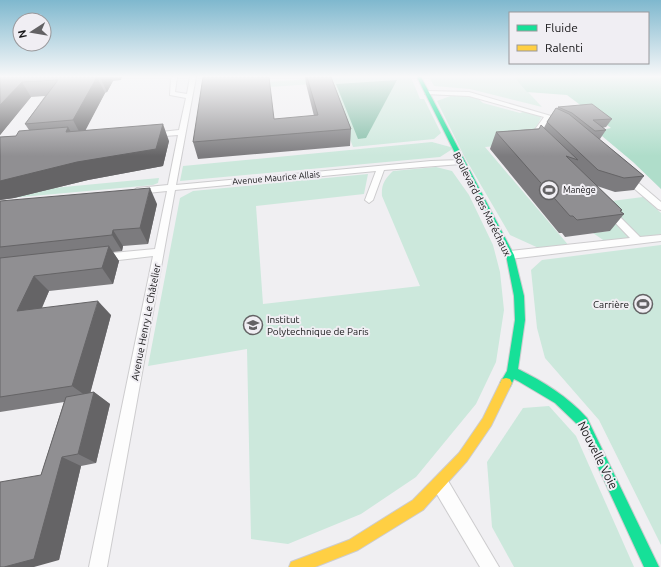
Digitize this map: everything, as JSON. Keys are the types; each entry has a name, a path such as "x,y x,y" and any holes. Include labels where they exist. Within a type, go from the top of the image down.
{"street":[{"name":"Boulevard des Maréchaux","path":"296,567 360,541 418,505 463,458 487,422 512,372 520,320 519,296 510,255 432,103"},
{"name":"Nouvelle Voie","path":"512,372 558,396 583,422 652,567"}],"lane":[{"name":"Avenue Henry Le Châtelier","path":"98,567 188,103"},
{"path":"503,103 551,117 535,135 540,141"},
{"path":"144,137 182,134"},
{"name":"Avenue Maurice Allais","path":"125,192 431,163 461,162"},
{"path":"369,200 381,168"},
{"path":"619,170 661,207"},
{"path":"600,202 638,241"},
{"path":"510,255 661,238"},
{"path":"91,260 159,252"},
{"path":"439,483 490,567"}],"shaded area":[{"path":"337,103 426,103 441,133 434,139 353,147"},
{"path":"344,103 384,103 366,138 358,139"},
{"path":"438,103 485,103 520,113 526,111 539,115 541,118 528,143 485,147 570,247 543,250 510,235 464,156"},
{"path":"528,103 539,103 542,107"},
{"path":"578,103 661,103 661,189 633,162 596,131 611,128"},
{"path":"432,142 454,148 440,157 180,181 183,166"},
{"path":"548,153 633,240 609,244 593,233 609,231"},
{"path":"436,167 452,171 469,195 493,245 500,272 504,310 496,362 476,404 416,477 361,514 288,544 251,539 247,349 148,366 180,198 193,191 368,174 364,194 256,206 263,304 420,286 382,196 382,188 386,179 393,171"},
{"path":"159,178 158,183 153,185 0,199 0,193"},
{"path":"643,197 661,213 661,234 641,238 604,202"},
{"path":"661,245 661,545 599,420 545,358 537,328 531,270 542,260"},
{"path":"549,406 576,436 634,567 514,567 492,527 487,462 523,408"}],"building":[{"path":"40,103 82,103 73,120 25,124"},
{"path":"199,103 272,103 274,119 318,115 315,103 341,103 351,129 193,142"},
{"path":"592,104 612,119 593,120 606,130 595,131 572,113 558,107"},
{"path":"556,108 569,114 644,176 624,178 598,170 547,122"},
{"path":"163,124 156,149 77,162 0,181 0,137 16,136 19,131 68,127 66,132"},
{"path":"541,125 578,160 566,156 622,210 620,211 624,214 577,220 573,216 570,216 496,132 539,129"},
{"path":"150,188 140,228 113,230 112,235 0,247 0,201"},
{"path":"109,246 102,268 34,276 17,311 98,301 72,386 0,397 0,258"},
{"path":"94,392 78,454 62,457 34,559 0,567 0,482 41,475 66,397"}],"traffic: fast":[{"path":"433,103 510,255 519,296 520,320 512,372 506,383"},
{"path":"512,372 532,382 559,399 583,422 652,567"}],"traffic: slow":[{"path":"296,567 353,545 418,505 463,457 487,422 506,383"}],"place":[{"name":"Manège","path":"549,190"},
{"name":"Carrière","path":"643,304"},
{"name":"Institut Polytechnique de Paris","path":"253,325"}]}
